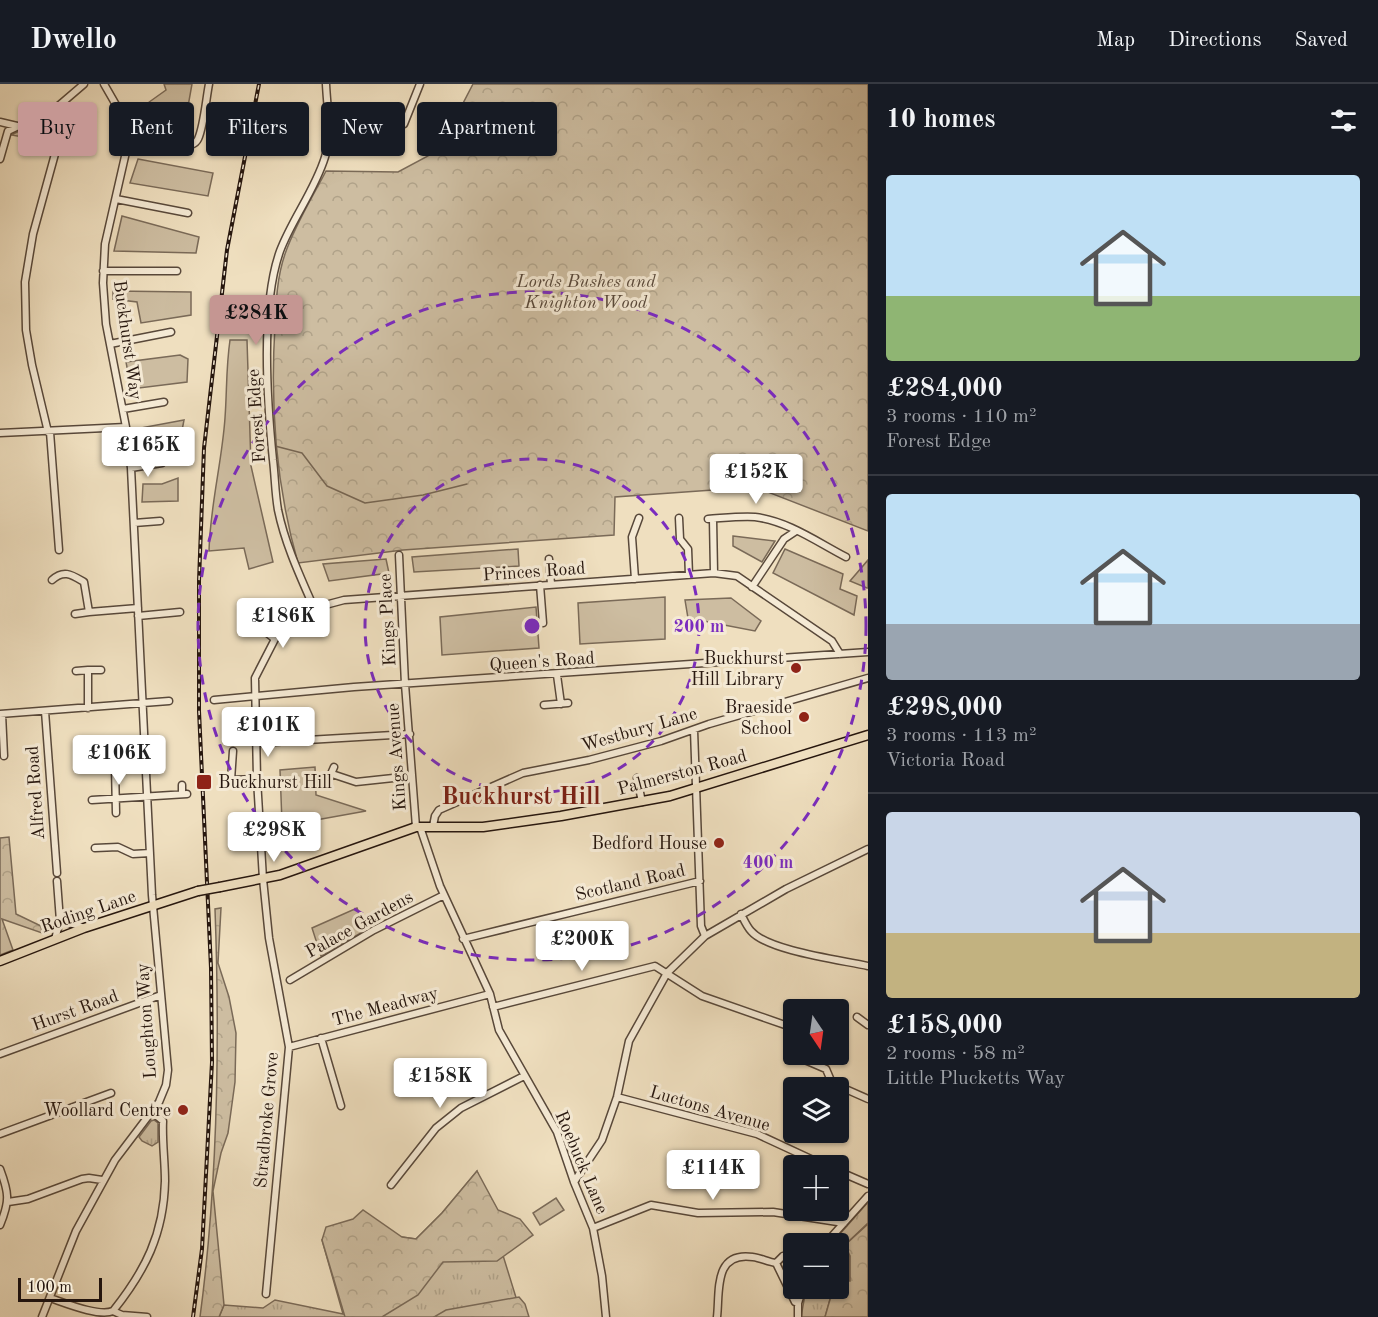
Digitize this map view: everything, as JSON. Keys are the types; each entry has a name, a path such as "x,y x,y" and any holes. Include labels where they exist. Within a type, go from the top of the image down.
{"main road":[{"name":"Palmerston Road","path":"153,906 198,891 263,879 418,827 483,826 642,802 697,789 868,735"},
{"name":"Roding Lane","path":"0,961 84,928 153,906"}],"street":[{"path":"64,102 84,84"},
{"name":"Buckhurst Way","path":"104,84 114,102"},
{"path":"194,145 198,141 209,84"},
{"name":"Forest Edge","path":"314,608 292,558 278,510 267,371 274,271 280,250 326,156 328,124 326,84"},
{"path":"405,122 420,84"},
{"path":"0,122 17,126"},
{"path":"0,159 8,131 17,126"},
{"path":"54,156 33,234 25,282 26,330 32,365 49,432 59,550"},
{"name":"Buckhurst Way","path":"124,156 105,244 103,271 105,310 131,468 147,796"},
{"path":"116,199 188,213"},
{"path":"103,271 177,271"},
{"path":"110,344 171,332"},
{"path":"123,410 164,402"},
{"path":"0,433 126,427"},
{"path":"131,468 162,463"},
{"path":"714,573 711,519 755,517 786,525 846,557"},
{"path":"634,579 632,537 639,518"},
{"path":"679,518 680,539 688,549 689,575"},
{"path":"134,523 160,521"},
{"path":"752,587 784,539 796,531"},
{"name":"Kings Place","path":"399,555 405,684"},
{"path":"549,559 551,584"},
{"path":"52,580 59,574 69,573 84,582 89,612"},
{"name":"Princes Road","path":"257,779 255,678 275,639 291,622 314,608 344,600 714,573 737,576 832,641 840,654"},
{"path":"540,585 543,623"},
{"path":"75,614 180,612"},
{"path":"245,616 275,639"},
{"name":"Queen's Road","path":"216,699 256,694 868,652"},
{"path":"88,670 88,708"},
{"path":"76,671 101,670"},
{"path":"544,705 565,703 557,675"},
{"name":"Westbury Lane","path":"433,826 439,810 523,773 590,760 661,741 868,678"},
{"name":"Kings Avenue","path":"405,684 418,827"},
{"path":"4,756 1,714 169,701"},
{"name":"Alfred Road","path":"45,711 60,921 55,939"},
{"path":"694,730 701,926 705,936"},
{"path":"256,743 410,734"},
{"path":"233,751 231,780 257,779"},
{"path":"115,766 116,813"},
{"path":"327,783 333,770 356,782 412,776"},
{"path":"637,778 642,802"},
{"name":"Stradbroke Grove","path":"257,779 269,938 288,1047 266,1294"},
{"path":"92,800 185,794 182,785"},
{"name":"Loughton Way","path":"42,1317 76,1231 102,1180 126,1144 159,1102 166,1085 168,1071 153,906 147,796"},
{"name":"Roebuck Lane","path":"418,827 444,895 490,994 499,1030 557,1131 574,1182 593,1228 651,1205 698,1213 783,1214"},
{"path":"118,847 119,839"},
{"path":"95,848 118,847 133,854 150,854"},
{"path":"574,1182 602,1140 617,1097 629,1041 667,973 705,936 741,914 868,849"},
{"name":"Scotland Road","path":"463,939 700,881"},
{"name":"Palace Gardens","path":"290,980 374,930 444,895"},
{"path":"741,914 751,931 764,942 868,966"},
{"path":"60,921 84,928"},
{"path":"493,1007 655,966 702,996 783,1023"},
{"name":"The Meadway","path":"288,1047 490,994"},
{"name":"Hurst Road","path":"0,1054 160,995"},
{"path":"857,1017 868,1025"},
{"path":"321,1038 341,1106"},
{"path":"817,1065 826,1069 832,1083 868,1099"},
{"path":"391,1185 436,1128 461,1108 524,1076"},
{"path":"0,1134 111,1093"},
{"name":"Luctons Avenue","path":"617,1097 757,1134 802,1155"},
{"path":"113,1311 135,1282 150,1255 162,1215 165,1178 163,1121 152,1112"},
{"path":"0,1169 7,1187 8,1202 0,1225"},
{"path":"849,1176 868,1184"},
{"path":"8,1202 28,1199 82,1179 102,1180"},
{"path":"836,1233 868,1196"},
{"name":"Roebuck Lane","path":"831,1221 844,1223"},
{"path":"593,1228 602,1276 606,1317"},
{"path":"776,1263 783,1256"},
{"path":"717,1317 720,1275 728,1264 737,1258 752,1257 776,1263 795,1302 798,1303"},
{"path":"50,1298 104,1313 113,1311 122,1315 147,1317"},
{"path":"798,1317 799,1299"}],"green space":[{"path":"164,84 192,84 189,102 149,102 166,90"},
{"name":"Lords Bushes and Knighton Wood","path":"473,84 868,84 868,531 755,487 615,497 614,535 403,550 298,563 284,505 274,416 276,308 285,254 326,171 398,172 428,156 557,156 557,102 464,102"},
{"path":"138,159 213,173 208,196 130,183"},
{"path":"122,216 199,237 196,253 114,251"},
{"path":"113,291 191,292 191,315 141,323 137,302 113,299"},
{"path":"230,340 247,340 251,466 273,562 249,569 244,548 209,551 226,408"},
{"path":"180,355 188,359 187,382 131,389 126,362"},
{"path":"184,420 179,446 137,448 135,429"},
{"path":"178,478 178,501 142,502 143,484 162,484"},
{"path":"733,536 775,541 762,562 733,546"},
{"path":"518,549 519,566 414,572 412,557"},
{"path":"785,549 843,574 840,589 857,596 854,615 773,573"},
{"path":"386,559 389,573 329,581 323,564"},
{"path":"868,560 868,588 867,588 850,581"},
{"path":"665,597 665,639 580,644 578,603"},
{"path":"731,598 761,621 755,631 688,618 685,600"},
{"path":"536,607 539,648 442,655 440,617"},
{"path":"315,767 316,795 366,811 316,820 282,823 280,770"},
{"path":"9,837 16,914 41,926 42,933 2,919 13,950 0,955 0,838"},
{"path":"221,908 218,963 229,997 236,1033 235,1082 228,1133 213,1191 224,1305 219,1317 200,1317 214,1164 217,1062 215,909"},
{"path":"357,908 366,930 321,956 312,928"},
{"path":"154,1120 158,1123 158,1142 152,1146 139,1137"},
{"path":"477,1171 522,1317 219,1317 224,1305 263,1308 275,1300 343,1314 322,1240 402,1237 416,1239 442,1213"},
{"path":"477,1171 498,1210 520,1219 533,1235 497,1261 443,1262 418,1295 382,1317 345,1317 322,1240 326,1227 353,1219 363,1210 402,1237 416,1239 442,1213"},
{"path":"556,1198 564,1210 540,1225 533,1213"},
{"path":"868,1202 868,1223 849,1241 849,1233 841,1233"},
{"path":"868,1224 868,1317 825,1317 830,1299 849,1299 849,1241"},
{"path":"849,1255 850,1257 849,1281"},
{"path":"519,1297 525,1304 529,1317 434,1317 446,1310"},
{"path":"804,1299 830,1299 825,1317 801,1317"}],"waterway":[{"path":"275,446 302,453 327,486 365,503 423,495 467,484"}],"railway":[{"path":"193,1317 202,1249 212,1062 211,968 199,711 199,581 204,448 227,250 259,84"}],"place":[{"name":"Buckhurst Hill Library","path":"796,668"},
{"name":"Braeside School","path":"804,717"},
{"name":"Buckhurst Hill","path":"204,782"},
{"name":"Bedford House","path":"719,843"},
{"name":"Woollard Centre","path":"183,1110"}],"district":[{"name":"Buckhurst Hill","path":"521,796"}]}
